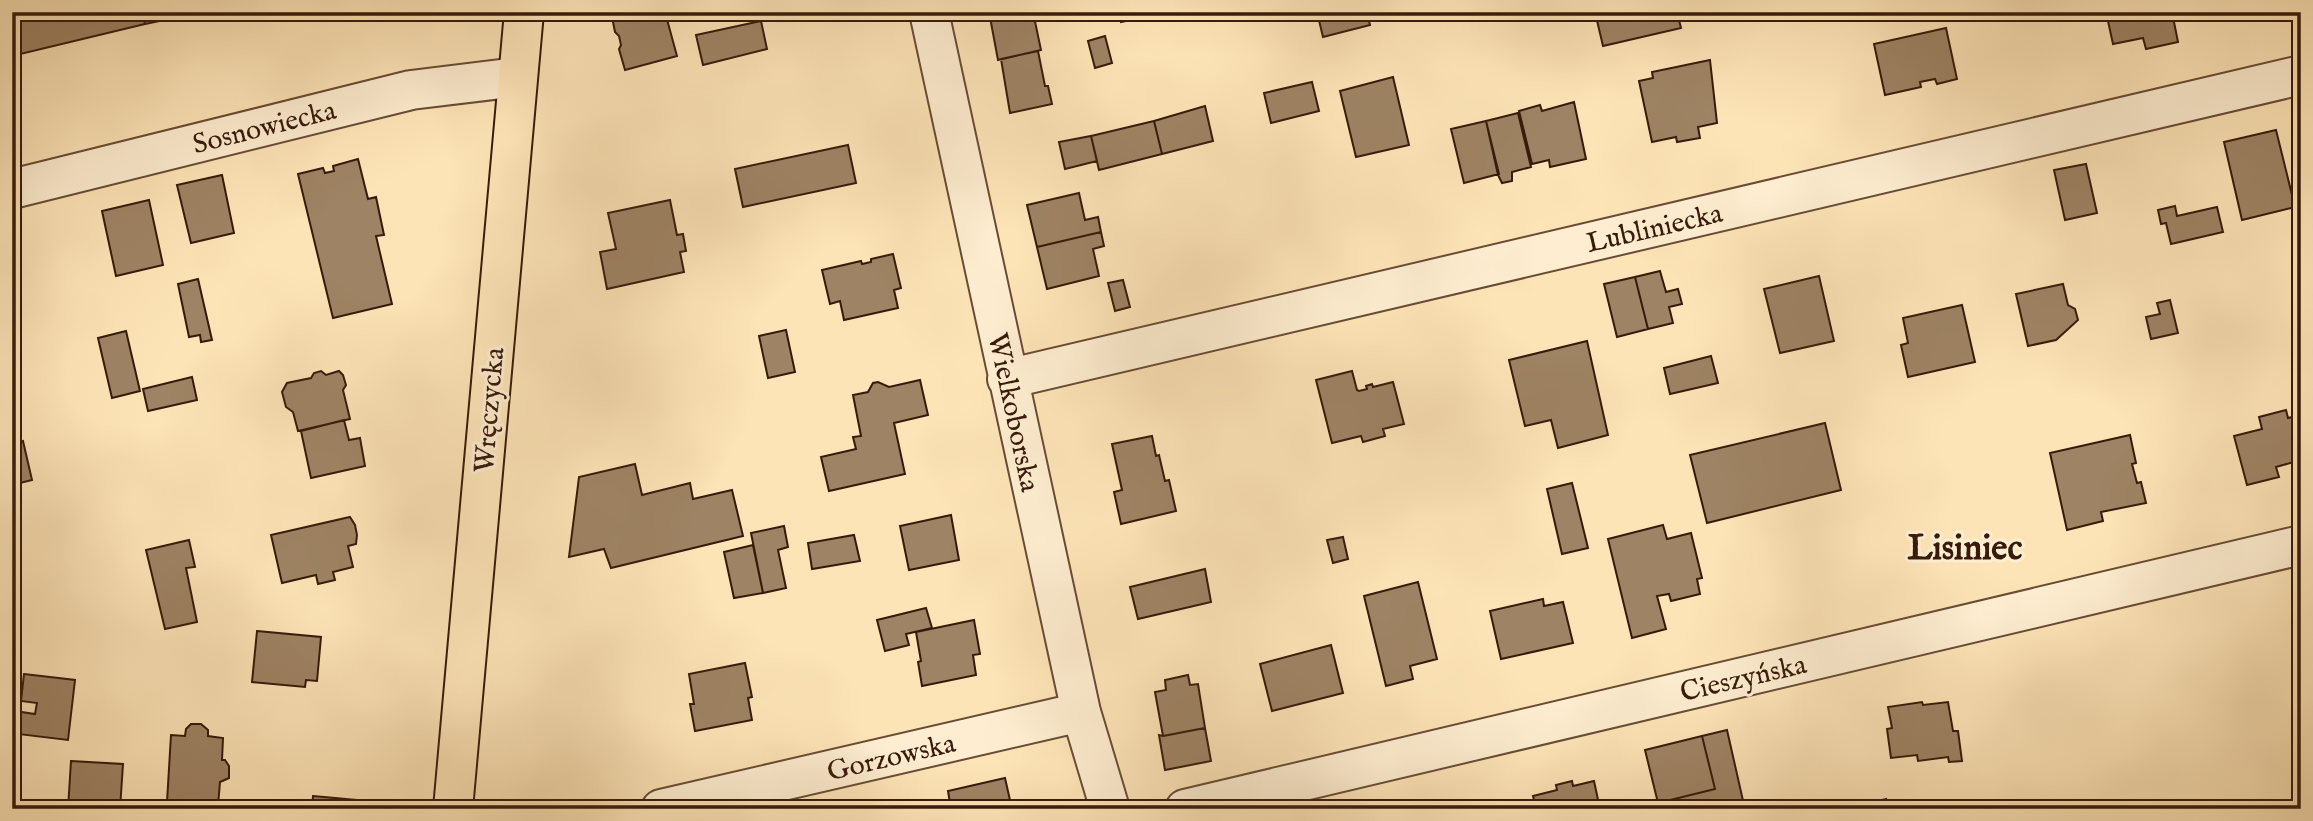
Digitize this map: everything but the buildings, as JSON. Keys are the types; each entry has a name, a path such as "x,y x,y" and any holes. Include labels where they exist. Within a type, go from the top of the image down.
{"main road":[{"name":"Wręczycka","path":"453,809 524,12"}],"street":[{"name":"Wielkoborska","path":"929,12 1081,712 1110,809"},
{"name":"Lubliniecka","path":"1007,379 2301,75"},
{"name":"Sosnowiecka","path":"12,188 411,90 518,77"},
{"name":"Cieszyńska","path":"1185,809 2301,545"},
{"name":"Gorzowska","path":"661,809 1081,712"}],"district":[{"name":"Lisiniec","path":"1965,547"}]}
